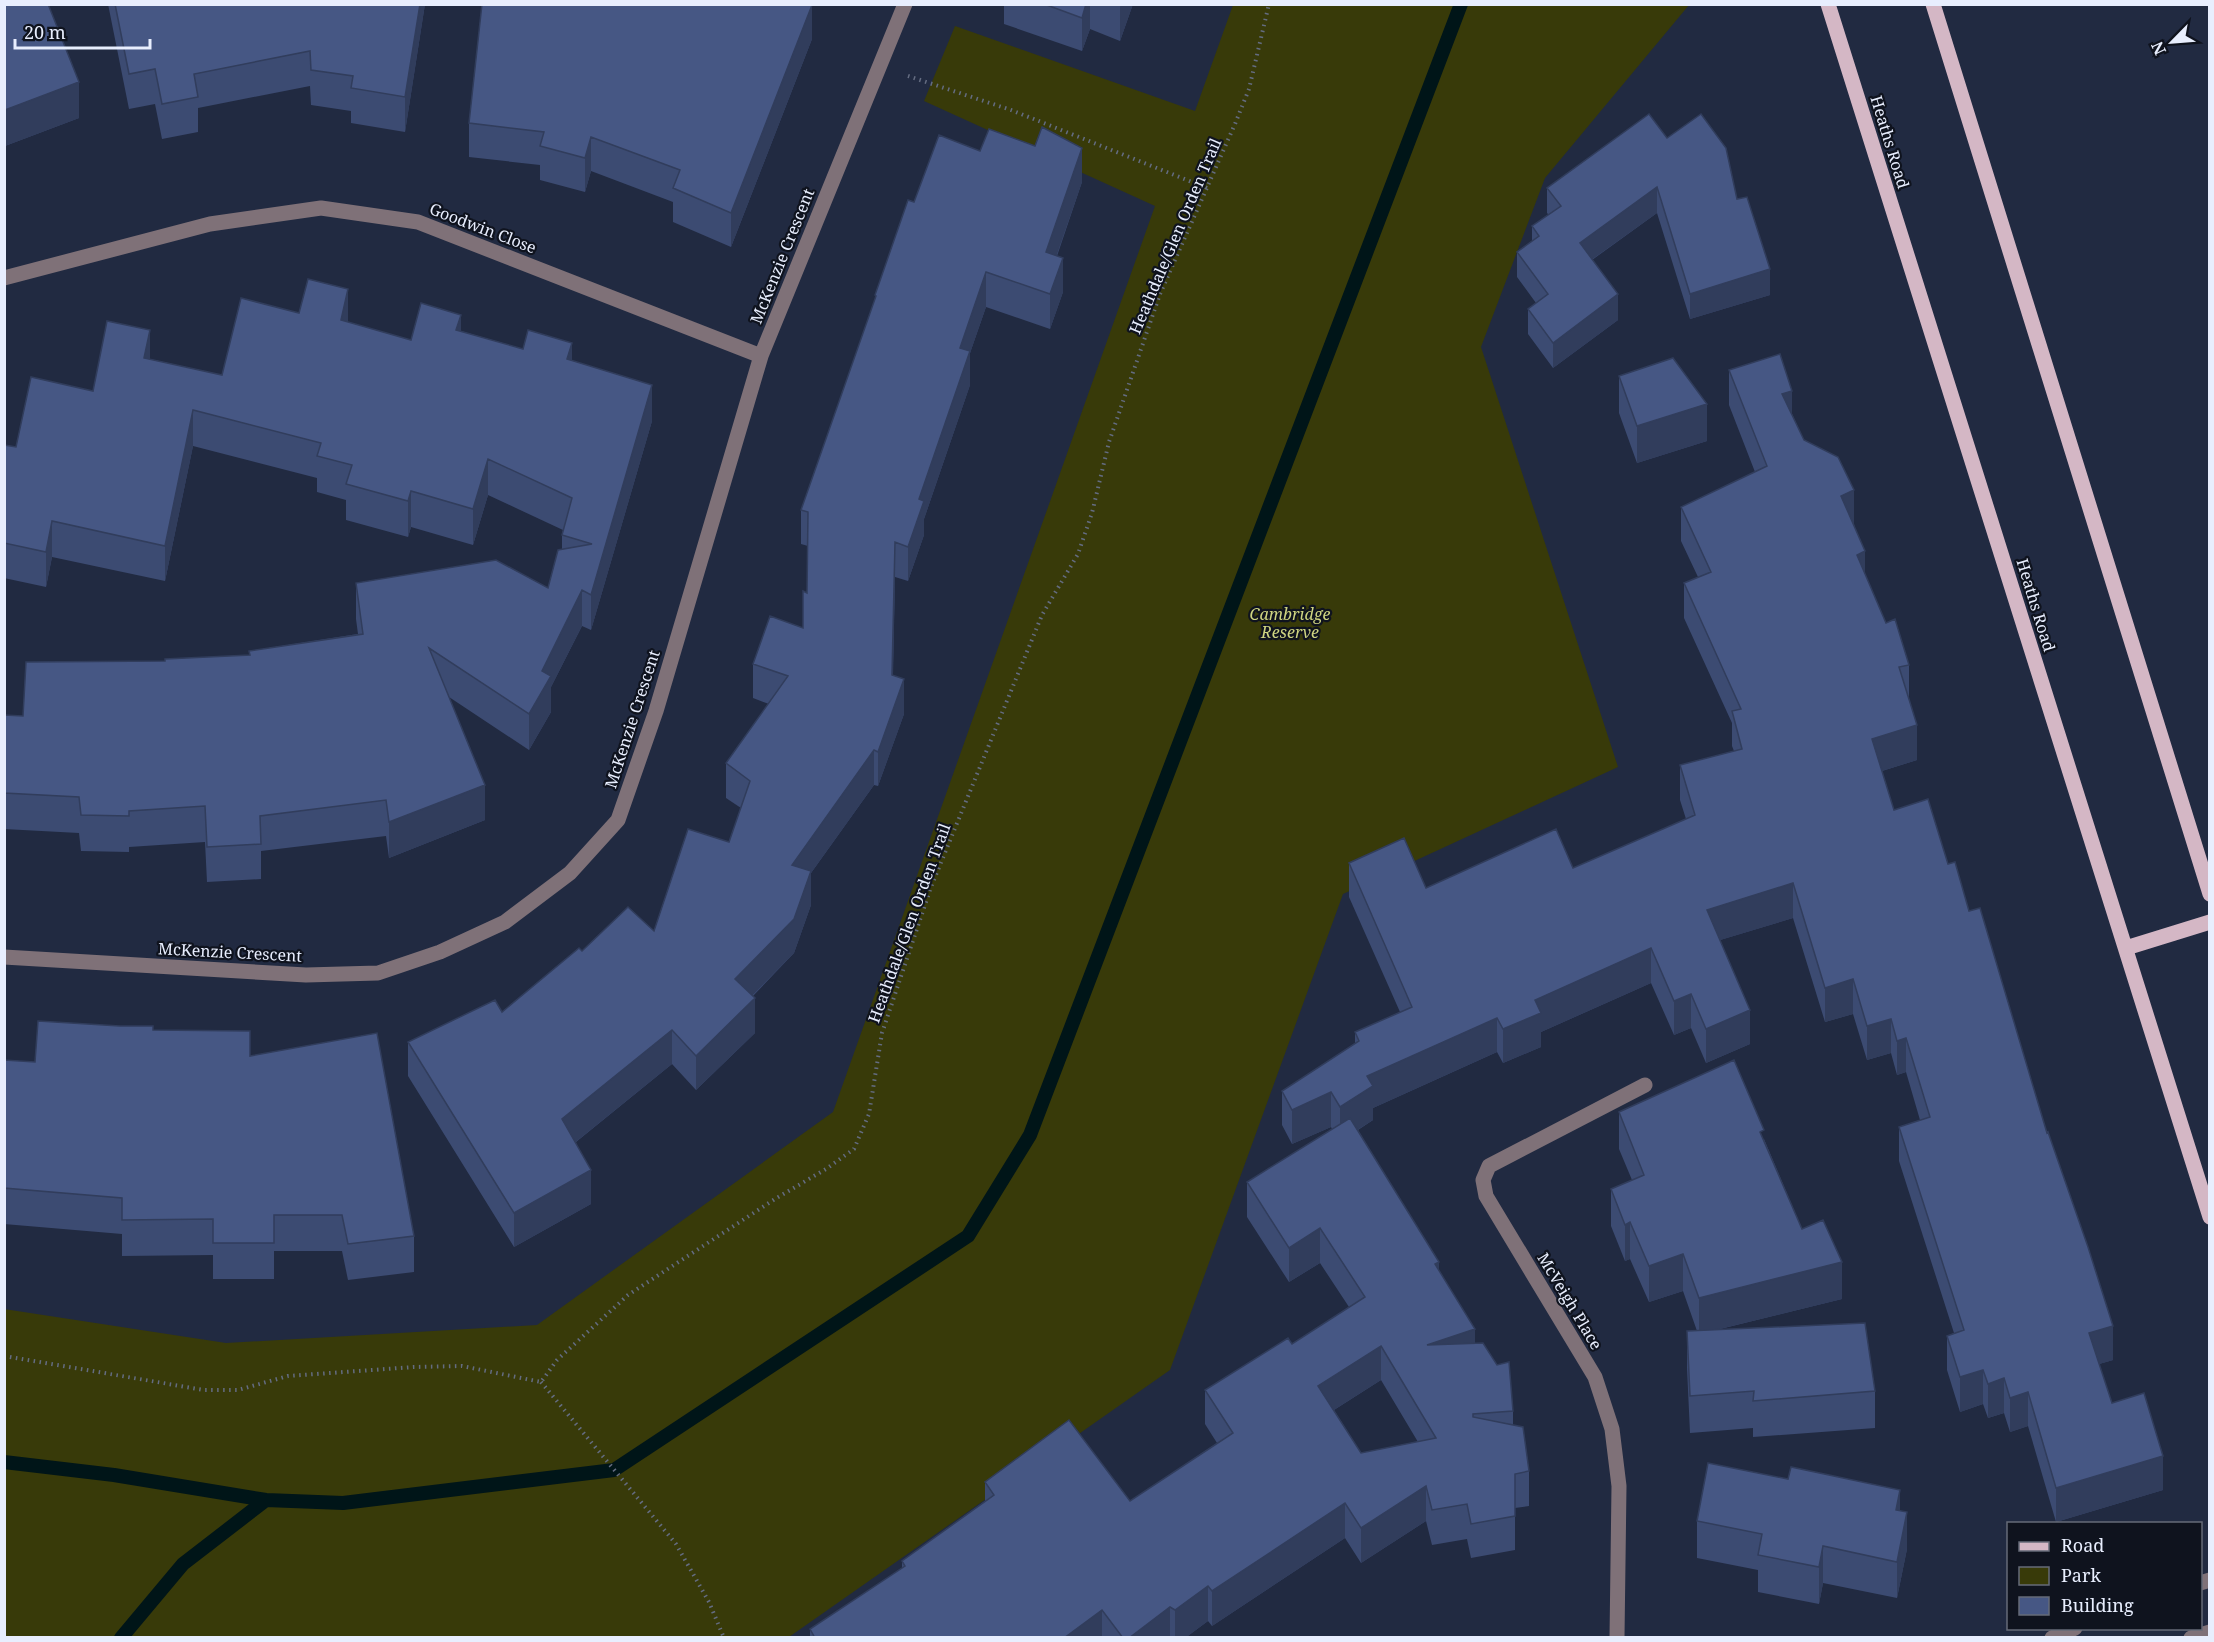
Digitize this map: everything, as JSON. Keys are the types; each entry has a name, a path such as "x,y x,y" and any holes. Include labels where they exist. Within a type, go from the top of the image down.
{"main road":[{"name":"Heaths Road","path":"1828,4 2210,1217"},
{"path":"1933,4 2210,894"},
{"path":"2126,948 2210,922"}],"street":[{"name":"McKenzie Crescent","path":"4,957 306,975 378,973 440,952 505,922 570,873 618,820 656,711 761,356 905,4"},
{"name":"Goodwin Close","path":"4,278 210,224 321,208 418,222 761,356"},
{"name":"McVeigh Place","path":"1617,1638 1618,1486 1612,1429 1595,1377 1486,1196 1483,1180 1489,1166 1645,1085"},
{"path":"2052,1638 2072,1630"},
{"path":"2191,1638 2210,1632"}],"path":[{"name":"Heathdale/Glen Orden Trail","path":"541,1382 557,1360 628,1294 854,1149 869,1114 882,1033 931,887 1042,615 1078,554 1092,513 1109,442 1153,313 1249,89 1269,4"},
{"path":"879,65 1011,110 1208,188"},
{"path":"4,1356 204,1390 238,1390 288,1376 450,1366 462,1366 541,1382 676,1544 709,1602 724,1638"}],"green space":[{"name":"Cambridge Reserve","path":"1233,5 1689,5 1545,178 1481,347 1618,767 1343,894 1170,1370 789,1637 5,1637 4,1309 226,1343 537,1325 833,1112 1155,206 924,101 955,26 1195,111"}],"building":[{"path":"4,4 48,4 79,82 5,110"},
{"path":"115,4 420,4 405,97 351,88 353,76 311,70 310,51 194,74 198,97 162,104 155,69 129,74"},
{"path":"482,4 812,5 731,213 673,188 680,170 591,137 585,158 540,146 544,132 469,123"},
{"path":"1044,4 1086,4 1082,18"},
{"path":"1649,114 1667,138 1701,114 1726,148 1737,199 1747,197 1770,269 1690,294 1657,187 1580,243 1618,294 1553,343 1528,309 1548,294 1517,252 1539,236 1532,226 1561,206 1547,188"},
{"path":"1042,127 1082,148 1046,252 1063,258 1050,294 986,272 960,348 970,351 919,499 924,501 908,547 895,542 892,675 904,679 878,752 874,750 792,865 811,871 794,919 735,979 755,998 696,1056 672,1030 562,1119 591,1170 514,1213 408,1042 495,1000 502,1012 579,948 582,951 628,907 654,931 688,829 729,842 750,781 726,763 788,676 753,664 770,616 803,628 803,591 807,593 808,512 801,510 908,200 914,202 939,135 980,151 989,129 1035,146"},
{"path":"308,279 348,289 341,320 411,340 421,303 461,315 456,330 523,349 528,330 572,343 567,359 652,385 591,595 582,590 542,671 551,676 529,714 429,648 485,785 389,822 386,800 260,816 261,844 207,847 205,806 129,811 129,816 81,815 79,797 4,793 4,715 23,716 26,662 165,661 165,659 250,655 249,651 363,634 356,583 496,560 548,588 558,550 592,544 562,535 572,498 488,459 473,509 411,491 408,501 346,484 352,465 317,456 321,443 193,410 165,546 52,521 46,552 4,543 4,445 16,447 31,377 93,391 107,321 150,330 144,358 222,375 241,298 299,313"},
{"path":"1780,354 1792,391 1782,394 1804,440 1838,457 1854,490 1841,496 1865,551 1857,555 1886,623 1895,619 1909,665 1899,667 1917,725 1872,739 1894,810 1928,799 1948,864 1955,862 1969,911 1980,908 2047,1133 2088,1247 2113,1326 2089,1333 2112,1403 2144,1393 2163,1456 2056,1488 2028,1392 2010,1398 2004,1378 1988,1384 1983,1370 1960,1377 1947,1336 1964,1330 1899,1127 1930,1117 1906,1038 1897,1041 1891,1019 1867,1026 1853,979 1825,988 1793,883 1707,910 1750,1010 1706,1029 1691,994 1674,1001 1651,948 1535,1000 1541,1013 1503,1029 1497,1018 1367,1076 1373,1086 1340,1107 1331,1092 1292,1110 1282,1091 1359,1041 1355,1032 1412,1007 1349,863 1404,838 1426,888 1556,829 1573,868 1695,815 1680,765 1742,749 1732,711 1741,709 1684,583 1711,572 1681,507 1767,466 1729,370"},
{"path":"1673,358 1707,404 1637,426 1619,376"},
{"path":"38,1021 153,1026 153,1030 250,1031 250,1056 377,1033 414,1236 348,1244 342,1215 274,1215 274,1243 213,1243 213,1219 122,1220 122,1198 4,1188 4,1060 35,1062"},
{"path":"1734,1060 1764,1130 1760,1132 1802,1229 1823,1220 1842,1262 1699,1298 1683,1254 1649,1266 1630,1222 1625,1225 1611,1189 1644,1175 1619,1112"},
{"path":"1350,1118 1439,1262 1435,1264 1475,1329 1427,1345 1483,1343 1497,1365 1509,1362 1513,1411 1473,1414 1473,1417 1523,1427 1529,1471 1515,1474 1515,1516 1471,1524 1467,1504 1432,1510 1426,1486 1361,1528 1345,1503 1212,1591 1208,1586 1175,1610 1170,1607 1129,1638 1123,1638 1102,1610 1064,1638 815,1638 810,1629 905,1566 902,1561 994,1495 985,1482 1069,1420 1130,1501 1233,1433 1205,1390 1288,1338 1292,1344 1365,1297 1320,1228 1289,1248 1247,1182","holes":["1381,1346 1436,1438 1361,1453 1318,1386"]},
{"path":"1865,1323 1875,1391 1753,1401 1754,1391 1690,1396 1687,1331"},
{"path":"1708,1463 1788,1479 1791,1467 1900,1490 1896,1510 1907,1512 1897,1562 1823,1546 1819,1567 1758,1555 1762,1534 1697,1521"}],"waterway":[{"path":"4,1462 114,1475 266,1500 343,1503 614,1470 968,1236 1030,1135 1461,4"},
{"path":"121,1638 183,1564 266,1500"}]}
